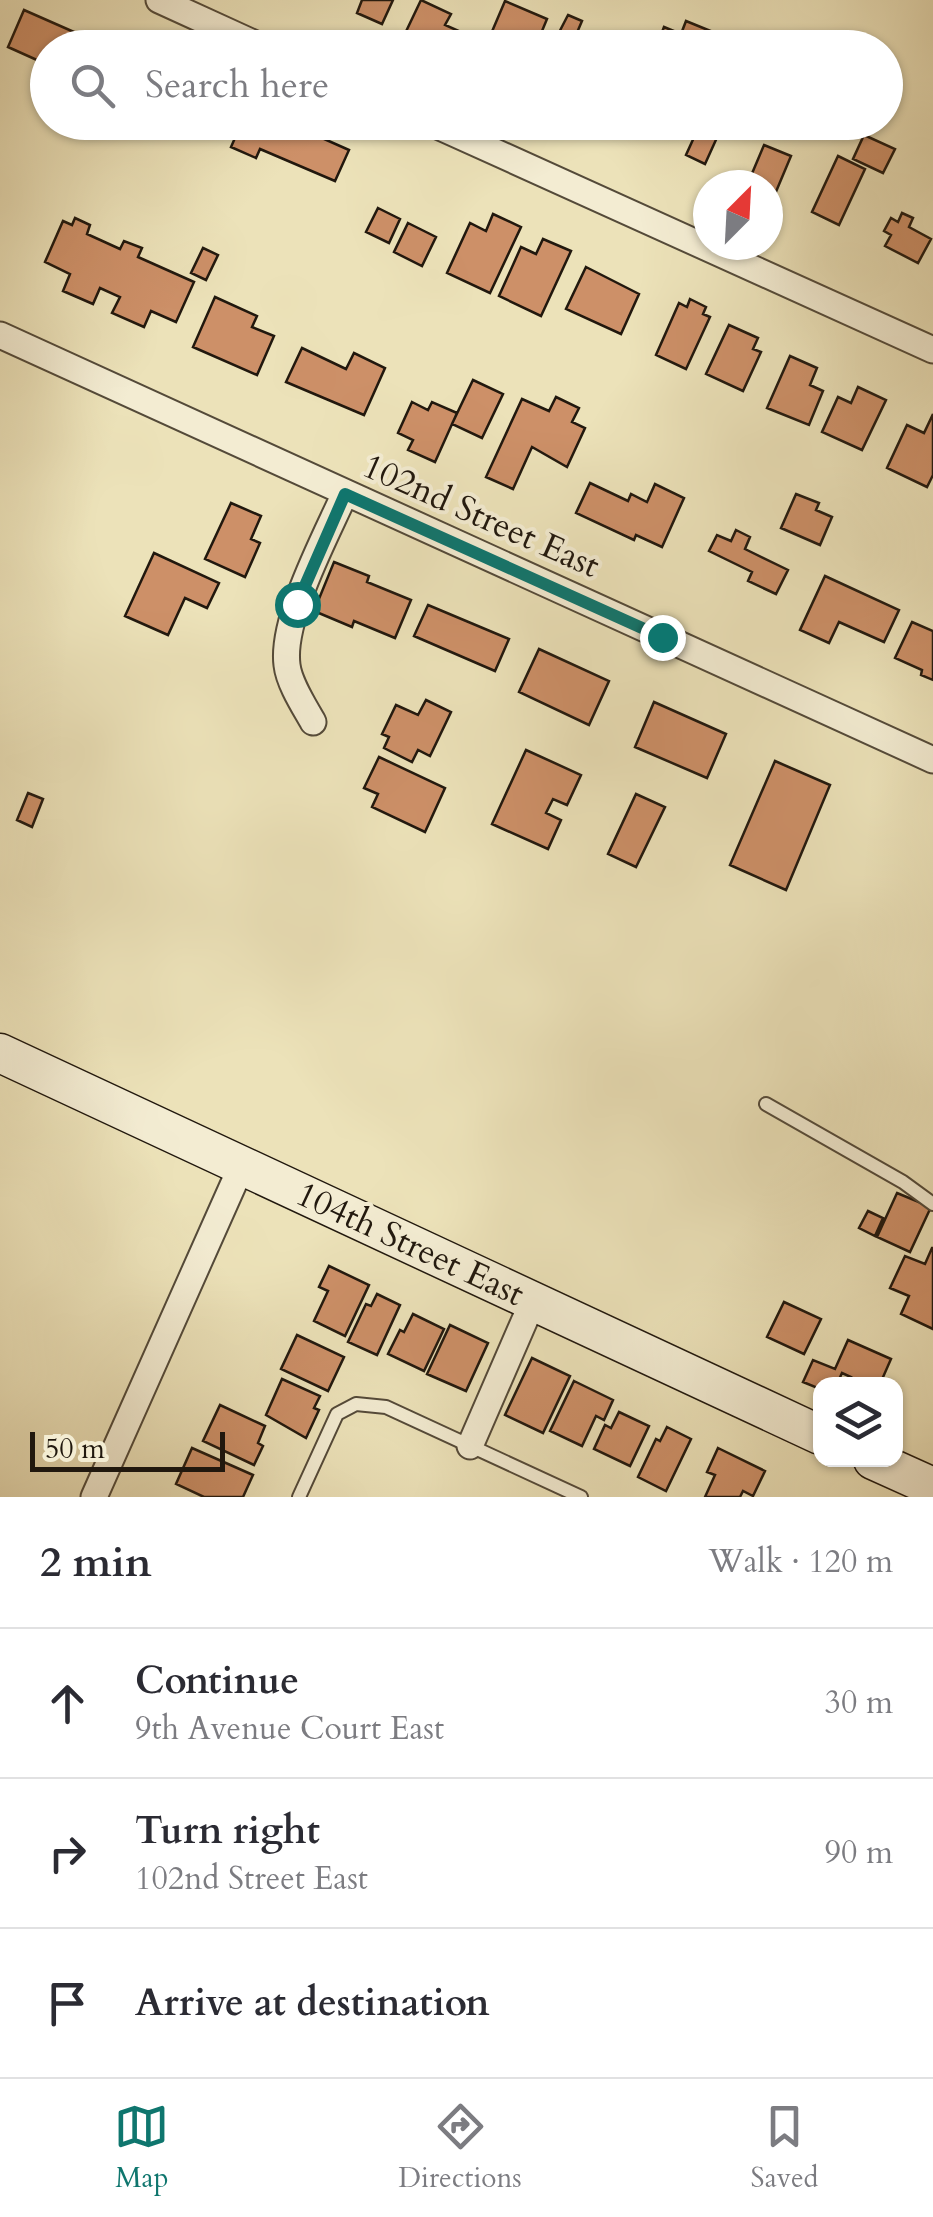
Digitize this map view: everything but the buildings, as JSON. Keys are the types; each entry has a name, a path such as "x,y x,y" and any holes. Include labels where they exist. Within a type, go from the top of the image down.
{"street":[{"path":"158,0 224,30"},
{"path":"469,140 933,350"},
{"name":"102nd Street East","path":"0,336 933,760"},
{"path":"313,722 286,666 290,628 345,494"},
{"name":"104th Street East","path":"0,1052 813,1432"},
{"path":"94,1497 242,1165"},
{"path":"470,1446 533,1301"},
{"path":"889,1467 933,1487"}],"lane":[{"path":"766,1104 903,1182 933,1204"},
{"path":"299,1497 336,1414 356,1404 386,1407 581,1497"}],"route":[{"path":"297,604 345,494 662,637"}]}
